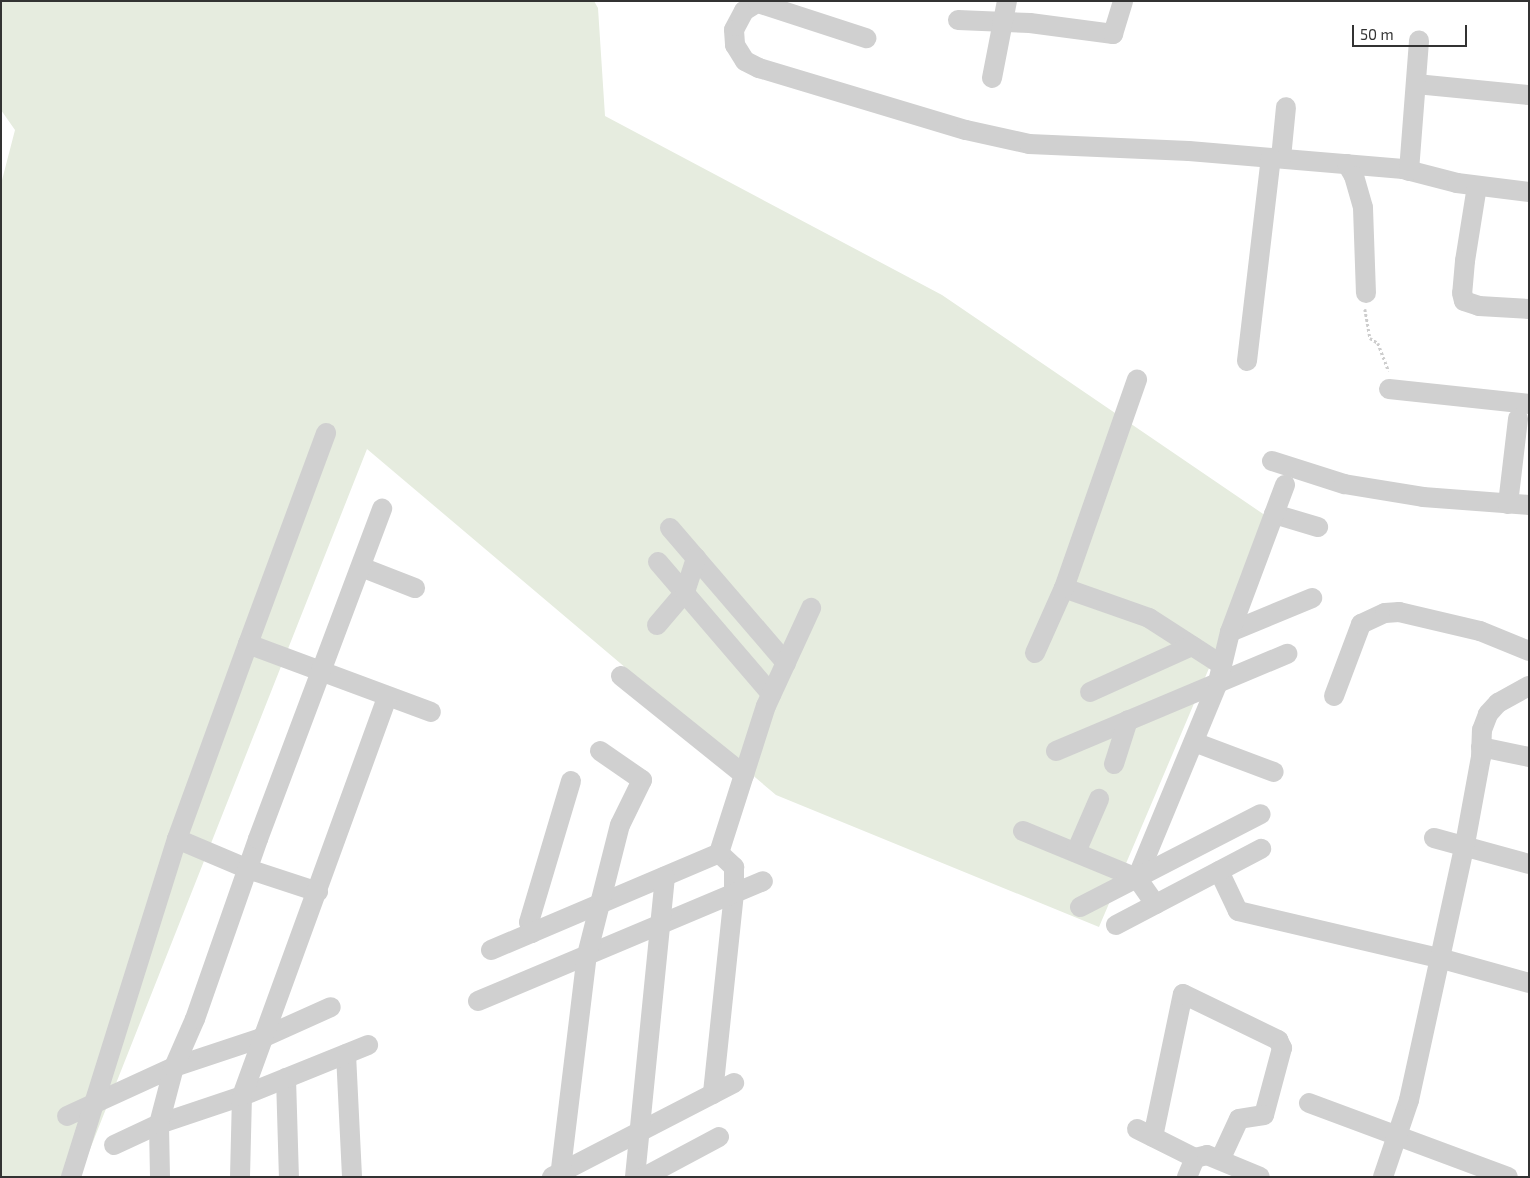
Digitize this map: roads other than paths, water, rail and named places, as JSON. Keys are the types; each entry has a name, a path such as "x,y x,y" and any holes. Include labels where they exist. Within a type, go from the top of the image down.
{"street":[{"path":"992,78 1007,1"},
{"path":"958,20 1003,22 1113,34 1123,1"},
{"path":"866,38 748,4 734,30 736,45 745,61 752,65 966,130 1029,144 1276,158 1347,164 1409,171 1477,186 1529,192"},
{"path":"1409,171 1419,40"},
{"path":"1416,84 1529,95"},
{"path":"1248,361 1276,158 1286,107"},
{"path":"1347,164 1354,176 1363,208 1366,293"},
{"path":"1477,186 1465,261 1462,293 1464,301 1479,306 1529,309"},
{"path":"1035,653 1064,588 1137,378"},
{"path":"1389,389 1523,412 1508,504"},
{"path":"71,1177 92,1104 176,839 326,433"},
{"path":"1272,461 1344,484 1422,497 1529,506"},
{"path":"1137,878 1194,742 1220,674 1230,632 1285,485"},
{"path":"160,1177 159,1124 174,1068 195,1019 248,869 382,509"},
{"path":"1274,514 1318,527"},
{"path":"670,528 786,663"},
{"path":"657,625 684,592 696,558"},
{"path":"658,562 771,694"},
{"path":"361,567 415,588"},
{"path":"1064,588 1149,618 1192,646 1220,674"},
{"path":"1230,632 1312,598"},
{"path":"719,633 734,603"},
{"path":"491,950 719,853 771,694 811,608"},
{"path":"1334,696 1361,624 1385,613 1399,612 1480,631 1529,651"},
{"path":"248,644 431,712"},
{"path":"1090,692 1192,646"},
{"path":"1056,751 1128,720 1220,674 1288,654"},
{"path":"621,676 744,775"},
{"path":"1383,1177 1409,1100 1465,844 1481,747 1482,730 1488,714 1498,703 1529,686"},
{"path":"240,1177 242,1096 318,892 387,697"},
{"path":"1114,764 1128,720"},
{"path":"1194,742 1274,772"},
{"path":"1481,747 1529,757"},
{"path":"558,1175 587,955 620,825 642,780 600,751"},
{"path":"532,932 529,922 571,781"},
{"path":"1076,852 1099,799"},
{"path":"1080,907 1261,814"},
{"path":"1023,830 1137,878 1156,904"},
{"path":"1434,838 1465,844 1529,864"},
{"path":"176,839 248,869 318,892"},
{"path":"1116,925 1261,849"},
{"path":"713,1094 734,893 734,867 719,853"},
{"path":"1219,871 1238,911 1439,958 1529,983"},
{"path":"635,1177 665,876"},
{"path":"478,1000 763,881"},
{"path":"1221,1158 1239,1119 1264,1115 1282,1048 1278,1040 1182,994 1145,1133 1195,1158 1207,1155 1221,1158 1260,1177"},
{"path":"67,1116 174,1068 264,1036 331,1007"},
{"path":"114,1145 159,1124 242,1096 368,1045"},
{"path":"346,1054 352,1177"},
{"path":"286,1078 289,1177"},
{"path":"558,1175 734,1083"},
{"path":"1309,1104 1508,1177"},
{"path":"644,1177 719,1137"},
{"path":"1187,1177 1195,1158"}]}
